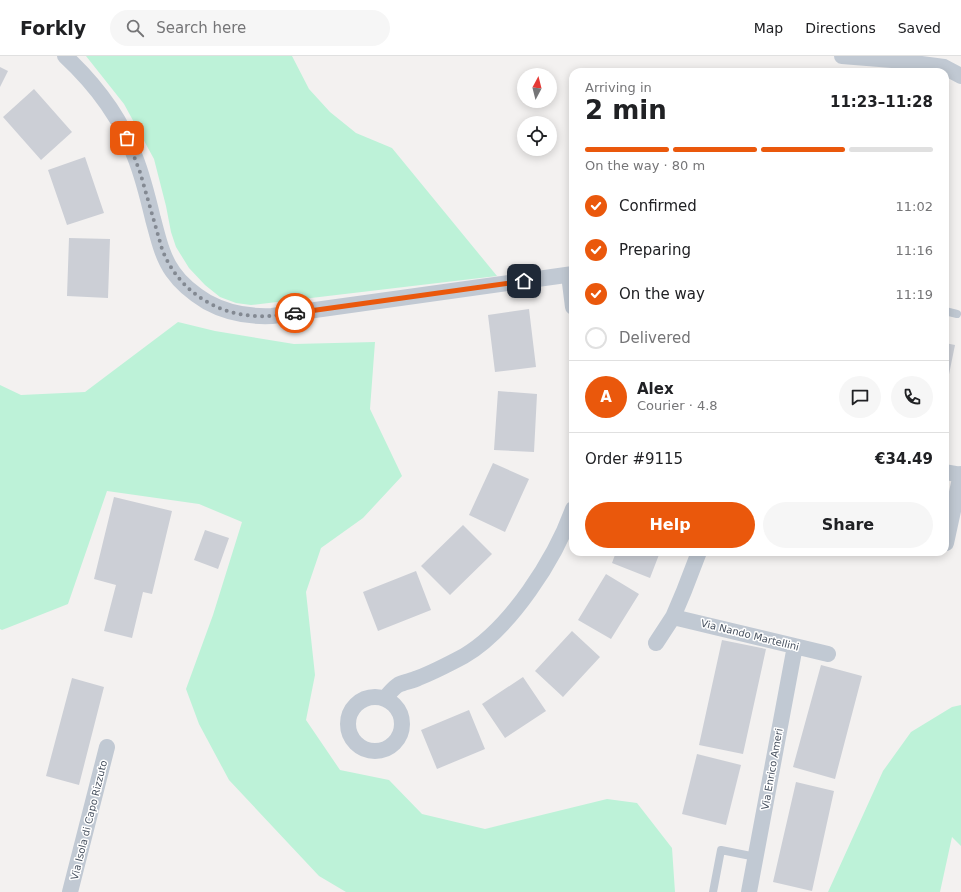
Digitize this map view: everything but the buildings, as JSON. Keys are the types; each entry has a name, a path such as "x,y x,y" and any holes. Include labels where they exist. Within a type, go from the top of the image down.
{"street":[{"path":"65,56 81,71 96,89 127,138 143,179 162,249 172,271 189,290 216,307 244,315 264,316 569,274"},
{"path":"842,56 891,66 946,68"},
{"path":"949,70 961,76"},
{"path":"949,473 961,475 949,529"},
{"path":"385,698 397,686 430,673 466,654 496,629 526,595 544,568 565,530 569,520"},
{"path":"656,643 673,617 697,556"},
{"name":"Via Nando Martellini","path":"673,617 828,654"},
{"name":"Via Enrico Ameri","path":"749,892 795,646"},
{"name":"Via Isola di Capo Rizzuto","path":"70,892 107,747"}],"lane":[{"path":"949,312 957,314"},
{"path":"713,892 721,850 756,857"}],"green space":[{"path":"86,56 292,56 309,89 330,112 356,133 392,148 497,276 251,305 236,303 220,297 205,285 189,268 176,247 171,232 154,159 124,104"},
{"path":"178,322 215,331 294,344 375,342 370,409 402,476 363,518 321,548 306,592 315,675 306,720 340,770 389,780 422,814 485,829 607,799 637,803 672,848 675,892 346,892 319,876 229,780 199,724 186,689 213,615 242,522 199,504 107,491 68,604 2,630 0,629 0,385 21,395 85,392"},
{"path":"961,705 961,846 952,837 940,892 828,892 883,771 911,732 952,707"}],"way so far":[{"path":"127,138 140,172 166,261 172,271 189,290 216,307 229,312 257,316 295,313"}],"route":[{"path":"295,313 524,281"}]}
